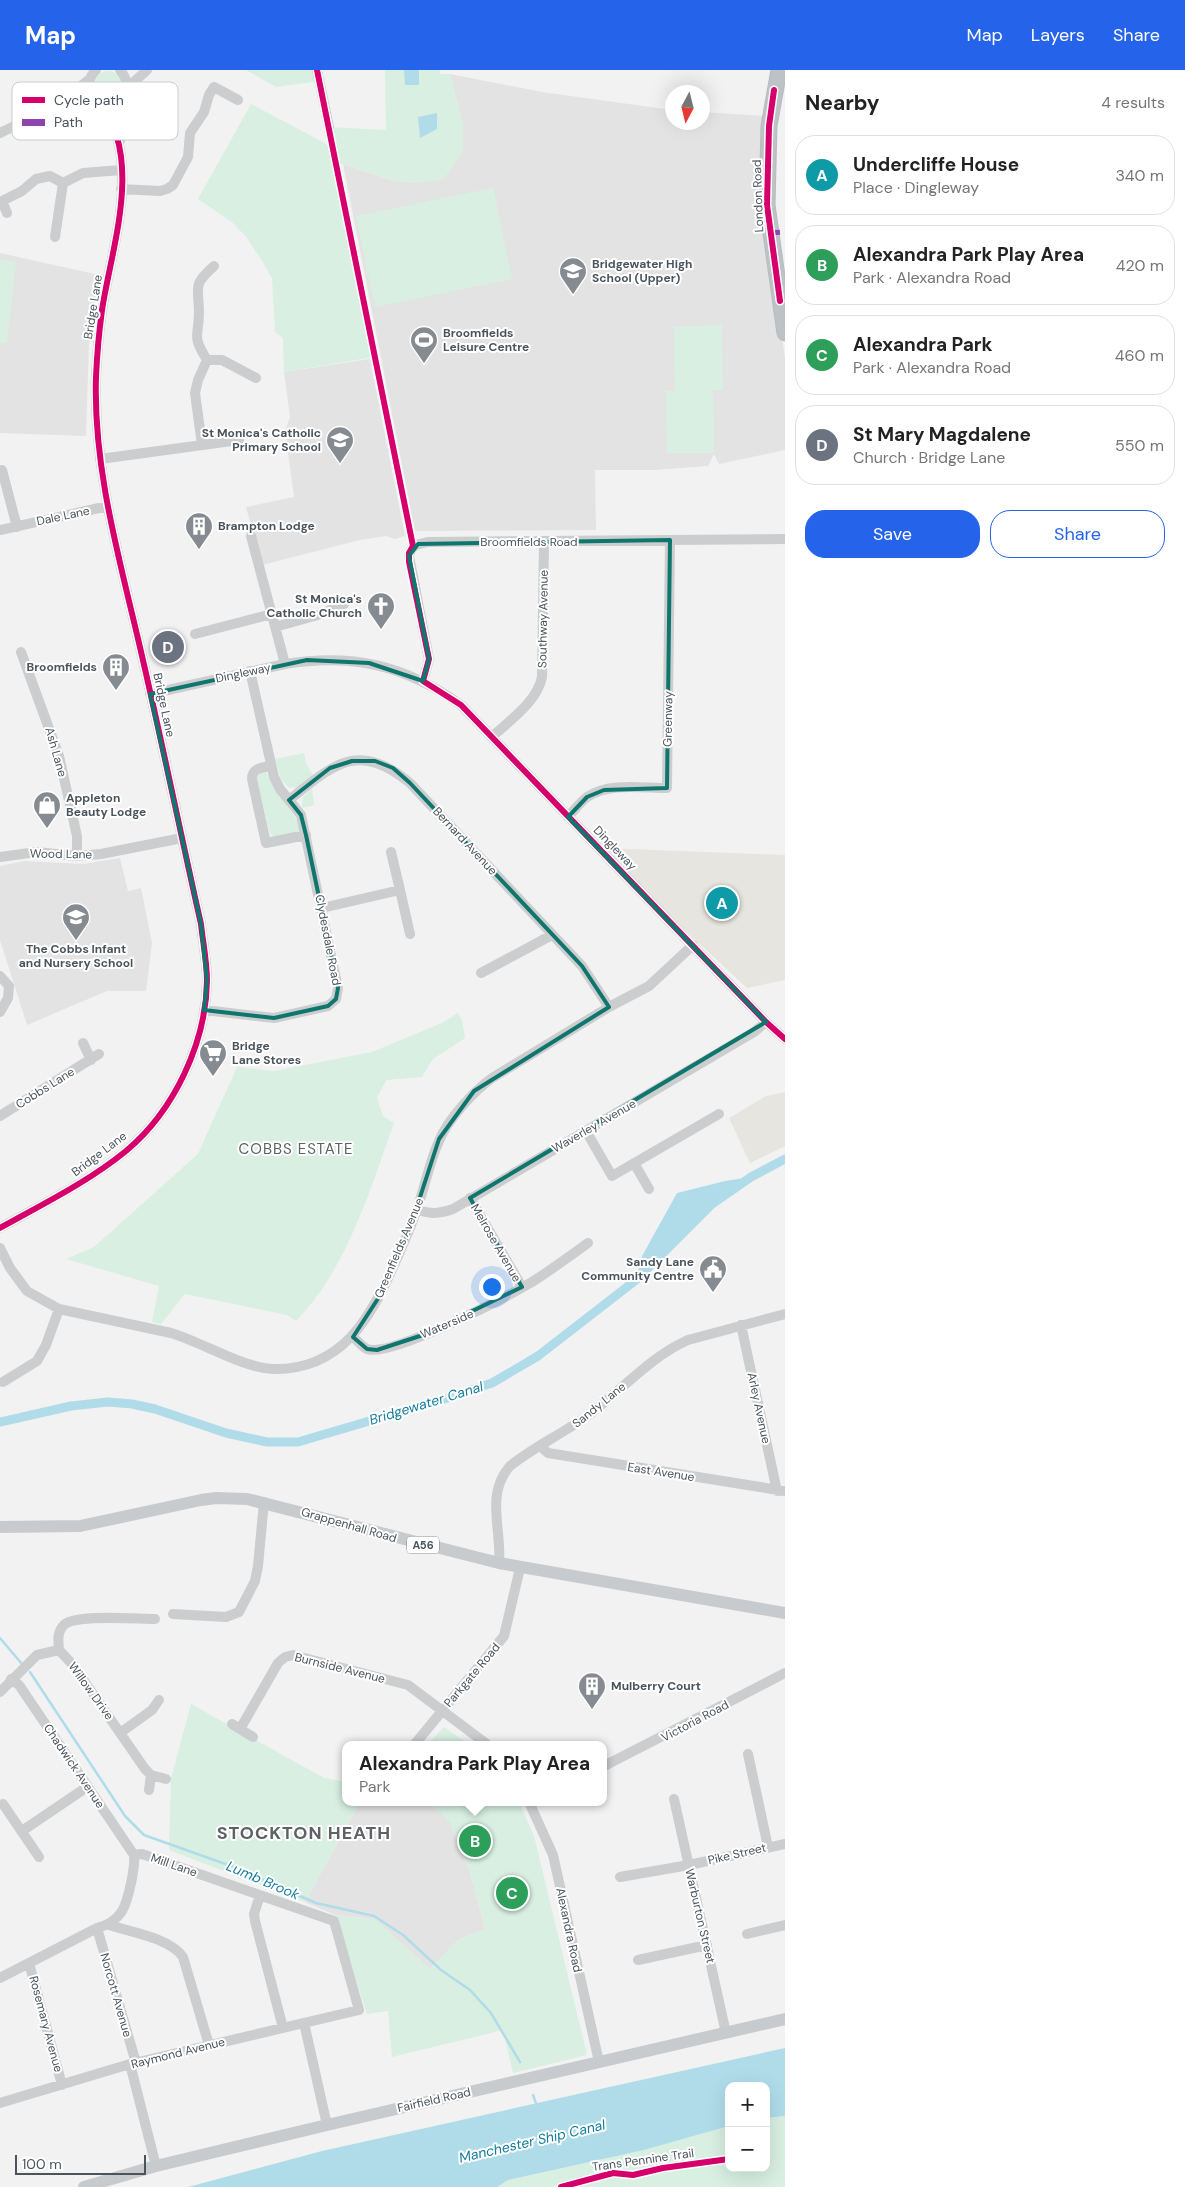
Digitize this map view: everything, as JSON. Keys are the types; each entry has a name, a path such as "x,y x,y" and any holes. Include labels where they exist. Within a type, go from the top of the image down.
{"highway":[{"name":"London Road","path":"779,70 769,126 767,205 785,333"}],"main road":[{"name":"Grappenhall Road","path":"0,1528 80,1526 216,1498 247,1499 405,1541 520,1568 785,1613"},
{"name":"Fairfield Road","path":"84,2187 156,2166 327,2124 785,2019"}],"street":[{"name":"Bridge Lane","path":"120,70 126,82"},
{"path":"134,82 147,70"},
{"path":"317,70 329,127"},
{"path":"121,190 160,191 170,187 188,157 190,133 204,112 209,95 214,87 238,100"},
{"path":"0,133 12,127"},
{"name":"Bridge Lane","path":"0,1228 88,1178 128,1149 146,1130 180,1082 194,1049 204,1010 207,980 204,947 182,838 108,506 100,459 96,406 98,344 102,309 114,252 121,190 119,140"},
{"path":"63,183 83,173 121,170"},
{"path":"7,213 1,201 22,191 36,179 50,176 63,183"},
{"path":"55,237 63,183"},
{"path":"207,360 197,344 196,332 199,312 196,289 202,277 214,266"},
{"path":"202,446 195,393 198,380 207,360"},
{"path":"207,360 222,360 256,378"},
{"path":"100,459 239,440"},
{"path":"2,470 3,486 17,527"},
{"name":"Dale Lane","path":"0,530 108,506"},
{"path":"251,536 284,664"},
{"name":"Broomfields Road","path":"423,681 429,659 409,562 411,548 418,544 428,542 785,539"},
{"name":"Greenway","path":"568,817 587,797 604,790 626,787 668,788 670,540"},
{"name":"Southway Avenue","path":"492,737 535,696 540,687 542,677 544,542"},
{"path":"275,627 318,615 344,604"},
{"path":"195,634 272,614"},
{"name":"Ash Lane","path":"21,652 59,756 77,836 77,856"},
{"name":"Dingleway","path":"150,694 307,660 340,659 370,662 397,670 423,681 461,705 766,1022 785,1039"},
{"name":"Clydesdale Road","path":"204,1010 274,1018 328,1006 336,999 338,988 301,816 280,789 270,766 250,671"},
{"name":"Bernard Avenue","path":"289,800 330,768 352,761 375,761 393,768 410,783 582,966 609,1007"},
{"path":"270,766 255,770 252,773 266,843 306,835"},
{"name":"Wood Lane","path":"0,857 36,852 77,856 101,854 182,838"},
{"path":"391,852 410,934"},
{"path":"322,908 400,890"},
{"path":"481,973 552,935"},
{"name":"Greenfields Avenue","path":"0,1248 10,1268 27,1291 59,1309 188,1338 252,1366 273,1369 295,1367 315,1362 333,1353 353,1337 381,1294 417,1210 439,1140 474,1091 492,1078 609,1007 649,986 693,945"},
{"path":"0,976 9,986 8,998 0,1012"},
{"name":"Waverley Avenue","path":"417,1210 431,1214 440,1214 470,1198 754,1032 766,1022"},
{"name":"Cobbs Lane","path":"0,1116 95,1057 83,1044"},
{"path":"586,1131 612,1176 719,1114"},
{"path":"634,1164 650,1189"},
{"name":"Melrose Avenue","path":"470,1198 522,1287"},
{"name":"Waterside","path":"353,1337 367,1349 377,1350 392,1346 477,1311 522,1287 588,1243"},
{"path":"3,1382 37,1361 46,1345 59,1309"},
{"name":"Sandy Lane","path":"499,1563 500,1546 496,1505 499,1482 510,1466 593,1412 667,1351 688,1340 785,1314"},
{"name":"Arley Avenue","path":"741,1325 781,1491"},
{"name":"East Avenue","path":"540,1446 548,1453 781,1491"},
{"path":"173,1614 226,1617 239,1612 255,1581 264,1502"},
{"name":"Parkgate Road","path":"417,1741 504,1636 520,1568"},
{"path":"0,1692 11,1679 37,1656 59,1650 58,1637 65,1624 78,1618 155,1619"},
{"name":"Willow Drive","path":"59,1650 73,1665 150,1775"},
{"name":"Burnside Avenue","path":"253,1737 236,1727 278,1663 288,1655 408,1685 442,1710"},
{"name":"Victoria Road","path":"607,1764 785,1673"},
{"name":"Chadwick Avenue","path":"11,1679 19,1685 134,1855"},
{"name":"Willow Drive","path":"120,1733 152,1710 159,1700"},
{"path":"442,1710 482,1741"},
{"path":"748,1754 768,1847"},
{"path":"149,1790 150,1775 166,1778"},
{"path":"22,1831 87,1787"},
{"name":"Warburton Street","path":"674,1799 726,2033"},
{"path":"3,1804 39,1857"},
{"name":"Alexandra Road","path":"531,1806 553,1855 599,2062"},
{"name":"Pike Street","path":"620,1877 689,1866 785,1844"},
{"name":"Mill Lane","path":"108,1925 120,1916 126,1904 135,1864 134,1855 151,1857 334,1921 359,2010"},
{"path":"260,1895 254,1914 255,1922 283,2028"},
{"path":"0,1978 97,1928 108,1925 165,1942 177,1949 184,1958 208,2045"},
{"path":"747,1934 785,1925"},
{"name":"Norcott Avenue","path":"97,1928 133,2063 156,2166"},
{"path":"638,1960 707,1944"},
{"name":"Rosemary Avenue","path":"29,1963 62,2085"},
{"name":"Raymond Avenue","path":"0,2103 133,2063 359,2010"},
{"path":"304,2023 327,2124"}],"highlighted area":[{"path":"670,540 667,788 604,790 587,797 568,817 766,1022 470,1198 522,1287 423,1335 377,1350 367,1349 353,1337 381,1294 408,1234 439,1139 474,1091 609,1007 582,966 410,783 393,768 375,761 352,761 330,768 289,800 301,815 306,835 338,988 336,999 328,1006 274,1018 204,1010 207,981 201,924 150,694 307,660 369,663 423,681 429,659 409,556 418,544"}],"shaded area":[{"name":"Bridgewater High School (Upper)","path":"450,74 542,92 665,109 665,130 710,130 710,112 764,116 761,178 785,359 785,450 719,464 714,454 708,466 654,470 595,470 596,530 415,531 343,164 388,179 414,183 444,179 463,126"},
{"path":"0,253 99,275 89,344 86,436 0,433"},
{"name":"St Monica's Catholic Primary School","path":"370,359 405,536 395,539 386,536 360,540 262,565 246,507 294,497 285,431 290,417 284,372"},
{"path":"604,848 785,855 785,980 747,988 643,891"},
{"name":"The Cobbs Infant and Nursery School","path":"120,858 128,891 141,888 152,943 146,991 107,991 27,1025 0,940 0,866 25,861 83,864"},
{"path":"785,1092 785,1146 750,1163 729,1118 766,1096"},
{"path":"358,1806 433,1806 450,1822 470,1872 485,1929 458,1940 430,1969 374,1919 335,1915 305,1902"}],"green space":[{"path":"246,70 317,70 319,81 276,87"},
{"path":"385,70 440,70 440,74 450,74 463,126 463,151 444,179 414,183 388,179 343,164 336,165 374,357 284,372 283,338 275,332 272,279 247,238 233,223 198,199 251,104 332,147 329,127 386,130"},
{"path":"108,71 113,72 121,82 95,82 99,75"},
{"path":"493,188 512,279 375,307 356,216"},
{"path":"0,260 16,262 7,343 0,343"},
{"path":"722,325 723,390 713,390 714,453 667,453 666,391 675,391 674,327"},
{"path":"304,753 306,764 313,775 297,788 288,787 281,779 275,759"},
{"path":"266,771 274,788 297,820 299,832 275,837 270,834 257,780 259,774"},
{"path":"312,789 314,805 302,808 303,797"},
{"path":"458,1013 462,1020 465,1038 433,1059 422,1077 386,1080 377,1098 383,1116 394,1123 366,1202 330,1277 296,1321 287,1315 185,1294 161,1324 152,1322 159,1286 66,1259 94,1247 198,1154 237,1067 274,1071 372,1052 442,1023"},
{"path":"191,1704 324,1778 342,1781 342,1806 358,1806 305,1902 169,1850 171,1779"},
{"path":"444,1727 464,1741 431,1741"},
{"path":"433,1806 521,1806 534,1836 587,2055 513,2073 503,2030 392,2057 388,2011 367,2014 335,1915 374,1919 430,1969 458,1940 485,1929 470,1872 450,1822"},
{"path":"785,2116 785,2187 497,2187 508,2180 644,2150 725,2127 725,2172 770,2172 770,2118"}],"water":[{"path":"404,70 419,70 419,85 405,85"},
{"path":"437,113 437,129 420,138 418,117"},
{"path":"751,1177 712,1204 636,1280 642,1256 677,1193 725,1181"},
{"name":"Manchester Ship Canal","path":"785,2048 785,2116 770,2118 770,2082 725,2082 725,2127 644,2150 508,2180 497,2187 188,2187 322,2151"}],"waterway":[{"name":"Bridgewater Canal","path":"0,1422 71,1406 108,1402 132,1404 155,1409 226,1433 267,1442 298,1442 492,1383 538,1356 636,1280 712,1204 751,1177 785,1159"},
{"name":"Lumb Brook","path":"0,1638 22,1664"},
{"name":"Lumb Brook","path":"30,1672 125,1816 144,1835 231,1866 316,1903 374,1916 403,1935 441,1970 470,1990 491,2013 520,2062"},
{"name":"Lumb Brook","path":"533,2095 537,2106"}],"marked path":[{"path":"770,233 785,232"}],"cycle path":[{"path":"317,70 413,546 409,553 409,562 429,659 423,681 461,705 766,1022 785,1039"},
{"path":"774,90 769,126 767,205 780,301"},
{"path":"0,1228 96,1173 126,1151 143,1135 159,1116 184,1074 201,1028 205,1004 207,974 201,924 116,545 103,478 99,444 96,411 98,344 102,310 121,203 122,175 120,149 117,140"},
{"name":"Trans Pennine Trail","path":"561,2187 613,2173 633,2175 663,2168 725,2160"}],"place":[{"name":"Bridgewater High School (Upper)","path":"573,295"},
{"name":"Broomfields Leisure Centre","path":"424,364"},
{"name":"St Monica's Catholic Primary School","path":"340,464"},
{"name":"Brampton Lodge","path":"199,550"},
{"name":"St Monica's Catholic Church","path":"381,630"},
{"name":"St Mary Magdalene","path":"168,647"},
{"name":"Broomfields","path":"116,691"},
{"name":"Appleton Beauty Lodge","path":"47,829"},
{"name":"Undercliffe House","path":"722,903"},
{"name":"The Cobbs Infant and Nursery School","path":"76,941"},
{"name":"Bridge Lane Stores","path":"213,1077"},
{"name":"Sandy Lane Community Centre","path":"713,1293"},
{"name":"Mulberry Court","path":"592,1710"},
{"name":"Alexandra Park Play Area","path":"475,1841"},
{"name":"Alexandra Park","path":"512,1893"}],"district":[{"name":"COBBS ESTATE","path":"296,1149"},
{"name":"STOCKTON HEATH","path":"304,1833"}]}
